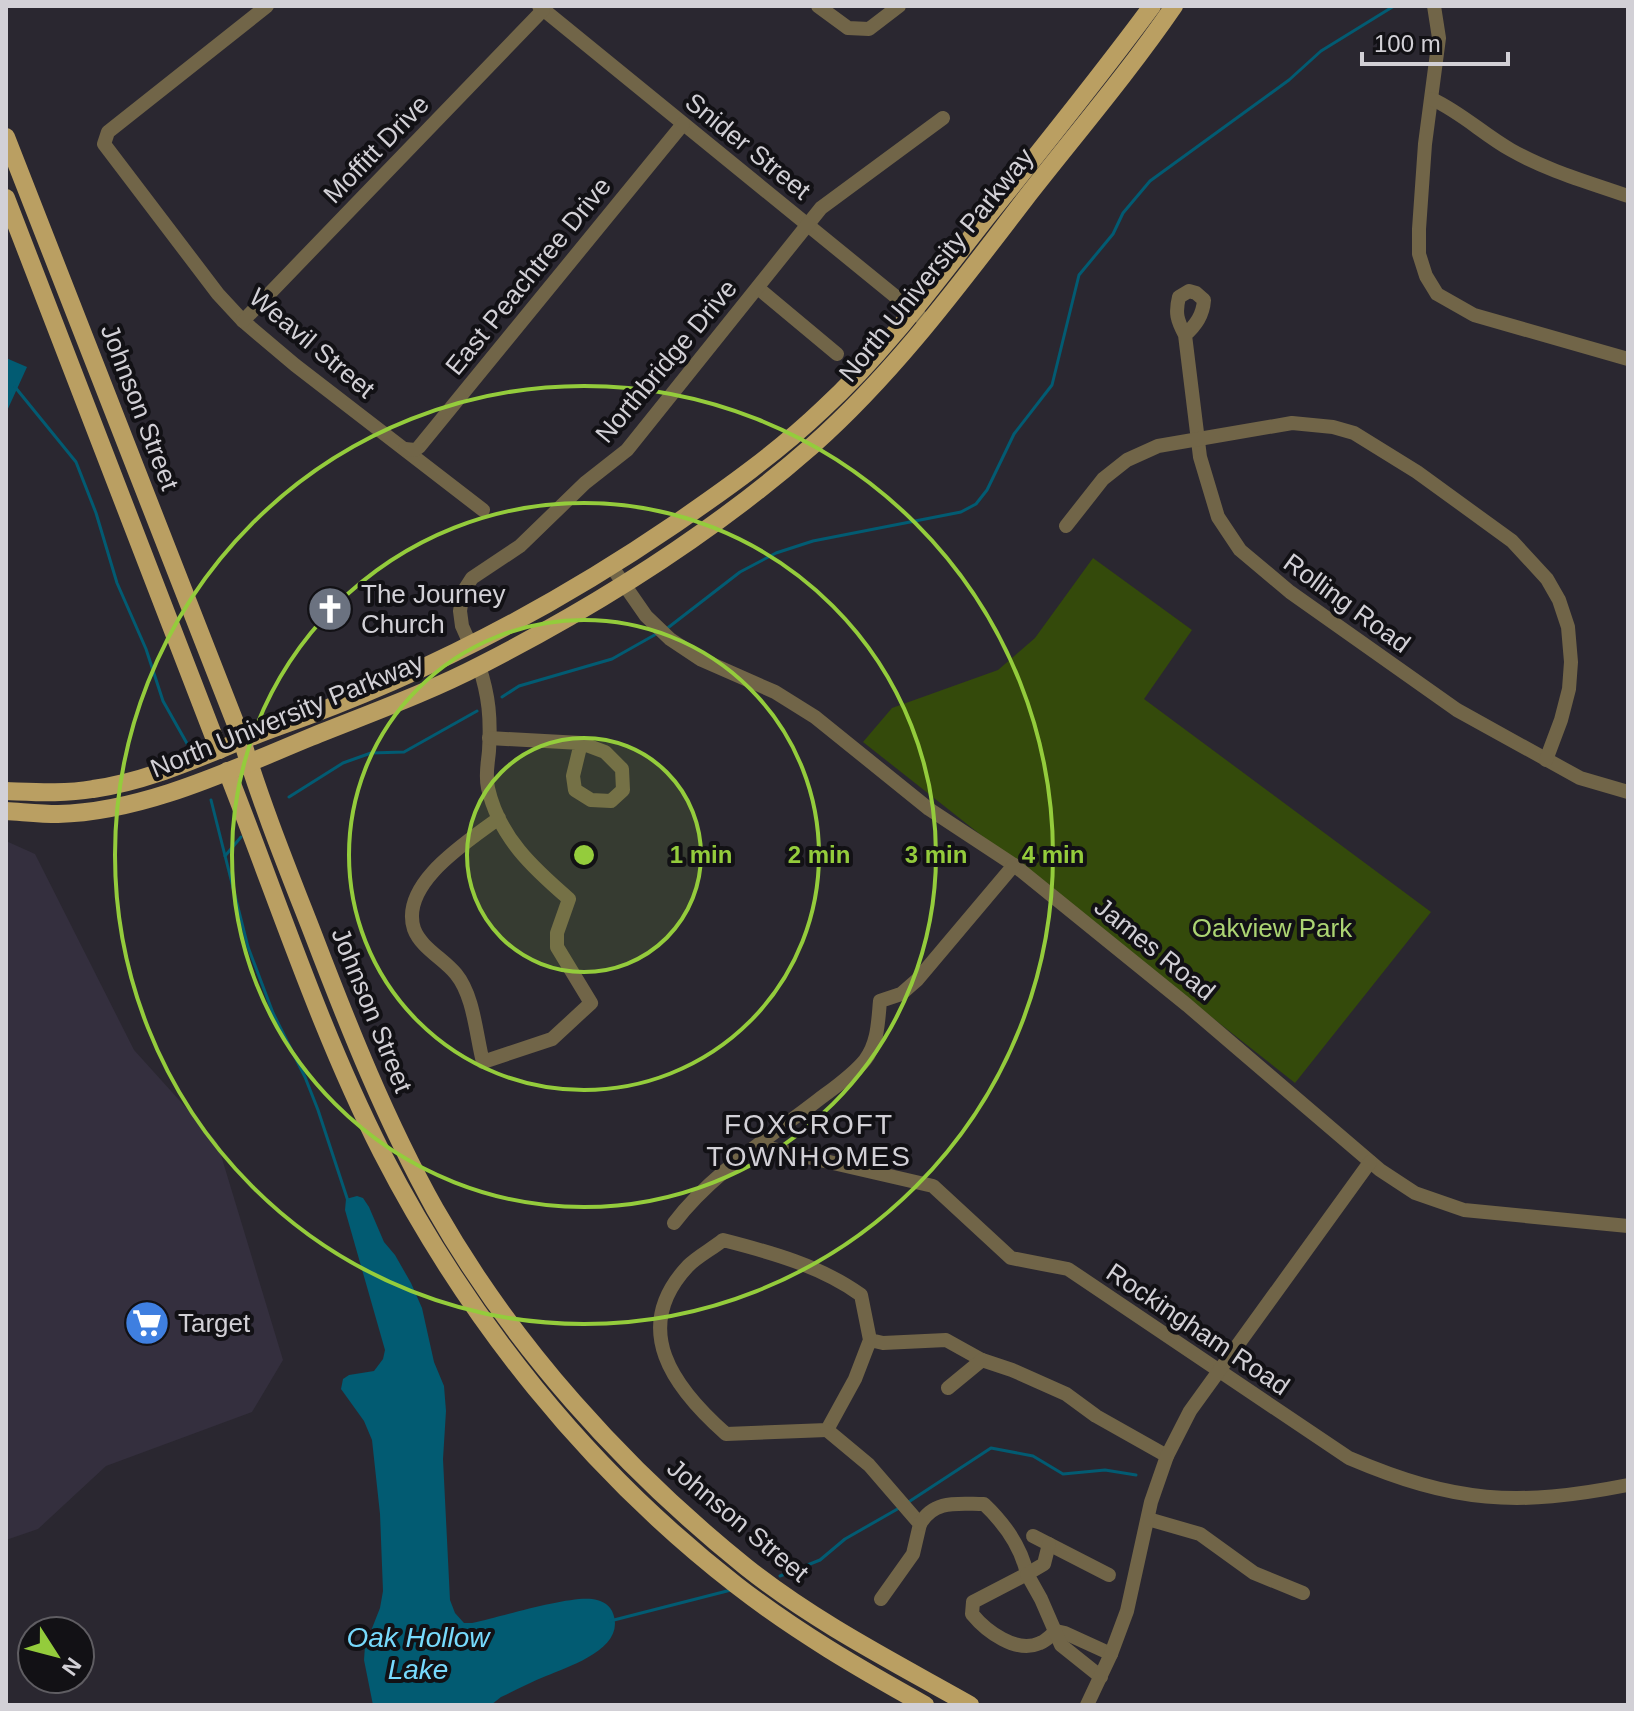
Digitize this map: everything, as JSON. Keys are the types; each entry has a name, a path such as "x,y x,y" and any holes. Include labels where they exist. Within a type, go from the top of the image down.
{"main road":[{"name":"North University Parkway","path":"6,811 58,814 91,810 150,798 227,771 479,666 617,575 697,534 811,446 876,384 920,317 1152,6"},
{"name":"North University Parkway","path":"920,317 1136,59 1174,6"},
{"name":"Johnson Street","path":"6,137 242,740 346,1022 436,1210 506,1318 558,1384 606,1437 701,1528 747,1568 837,1630 970,1705"},
{"name":"Johnson Street","path":"6,198 219,750"},
{"name":"North University Parkway","path":"6,791 63,793 105,787 167,771 349,702 471,646 573,591 617,575"},
{"name":"Johnson Street","path":"227,771 322,1015 381,1150 461,1289 524,1376 625,1486 735,1584 804,1634 925,1705"}],"street":[{"name":"Weavil Street","path":"267,6 108,132 104,139 106,149 218,294 243,321 483,510"},
{"path":"818,6 848,28 869,29 899,6"},
{"path":"1434,6 1439,38 1421,182 1419,254 1426,276 1437,294 1474,315 1628,359"},
{"name":"Snider Street","path":"541,8 920,317"},
{"name":"Moffitt Drive","path":"243,321 541,8"},
{"path":"1432,99 1457,111 1509,150 1556,173 1628,196"},
{"name":"Northbridge Drive","path":"471,646 462,626 460,611 463,592 472,578 520,546 585,483 627,450 821,208 943,118"},
{"name":"East Peachtree Drive","path":"405,449 415,450 419,447 683,124"},
{"path":"758,288 837,354"},
{"name":"Rolling Road","path":"1185,335 1200,457 1218,517 1240,550 1265,573 1444,701 1580,778 1628,792"},
{"path":"1066,526 1103,479 1127,460 1158,446 1292,423 1333,427 1354,433 1417,472 1512,541 1547,579 1559,600 1568,627 1571,662 1569,689 1546,760"},
{"name":"James Road","path":"617,575 654,625 684,650 711,665 764,686 801,707 929,809 1014,865 1187,1005 1370,1162 1415,1193 1464,1210 1628,1226"},
{"path":"479,666 490,707 488,787 515,849 569,899 557,933 557,947 591,1003 552,1039 483,1062 466,993 457,975 428,948 414,929 414,905 432,869 499,818"},
{"path":"489,738 581,743"},
{"name":"Johnson Street","path":"219,750 227,771"},
{"path":"674,1223 689,1202 865,1060 876,1038 880,1001 901,994 917,980 1014,865"},
{"name":"Rockingham Road","path":"760,1146 933,1186 1011,1258 1068,1269 1349,1458 1396,1478 1468,1496 1542,1498 1628,1485"},
{"path":"1087,1705 1127,1611 1148,1519 1167,1456 1190,1411 1370,1162"},
{"path":"827,1430 855,1379 870,1340 861,1295 848,1286 768,1252 723,1240 691,1262 665,1299 661,1324 665,1357 673,1377 695,1406 726,1434 827,1430 869,1465 920,1524"},
{"path":"870,1340 899,1343 946,1340 982,1360 1023,1374 1066,1394 1096,1416 1167,1456"},
{"path":"948,1388 982,1360"},
{"path":"881,1599 913,1554 926,1512 942,1505 984,1504 1003,1522 1022,1555 1027,1574 1061,1645 1101,1677"},
{"path":"1148,1519 1200,1534 1254,1573 1303,1593"},
{"path":"1033,1536 1109,1575"},
{"path":"1049,1544 1044,1564 973,1602 972,1614 983,1627 1004,1640 1038,1644 1056,1631 1111,1654"}],"shaded area":[{"path":"6,841 35,854 134,1050 217,1142 283,1360 252,1412 106,1466 38,1529 6,1540"}],"green space":[{"name":"Oakview Park","path":"1093,558 1192,630 1144,699 1431,912 1295,1083 863,742 892,708 998,670 1035,638"}],"water":[{"path":"6,358 27,367 6,413"},
{"name":"Oak Hollow Lake","path":"363,1198 369,1207 384,1242 411,1283 422,1308 434,1362 444,1386 443,1459 450,1600 455,1613 464,1623 472,1623 581,1599 601,1601 612,1611 615,1624 612,1635 594,1654 501,1697 491,1705 373,1705 364,1660 365,1646 380,1608 383,1591 380,1514 372,1440 364,1421 341,1389 343,1379 349,1375 374,1371 383,1359 385,1350 345,1210 346,1199"}],"waterway":[{"path":"665,630 740,572 776,553 813,541 961,512 976,504 987,490 1014,434 1052,385 1079,275 1113,234 1123,213 1150,181 1289,80 1321,51 1394,6"},
{"path":"15,387 76,462 96,513 117,583 146,649 163,701 189,747"},
{"path":"502,697 519,686 612,659 658,633"},
{"path":"289,797 343,763 371,753 404,752 477,711"},
{"path":"211,800 248,947 273,1013 318,1110 348,1201"},
{"path":"225,856 241,837"},
{"path":"907,1503 991,1448 1033,1456 1063,1474 1105,1470 1136,1475"},
{"path":"780,1576 820,1560 845,1539 901,1507"},
{"path":"610,1621 731,1590"}],"place":[{"name":"The Journey Church","path":"330,609"},
{"name":"Target","path":"147,1323"}],"district":[{"name":"FOXCROFT TOWNHOMES","path":"809,1140"}]}
